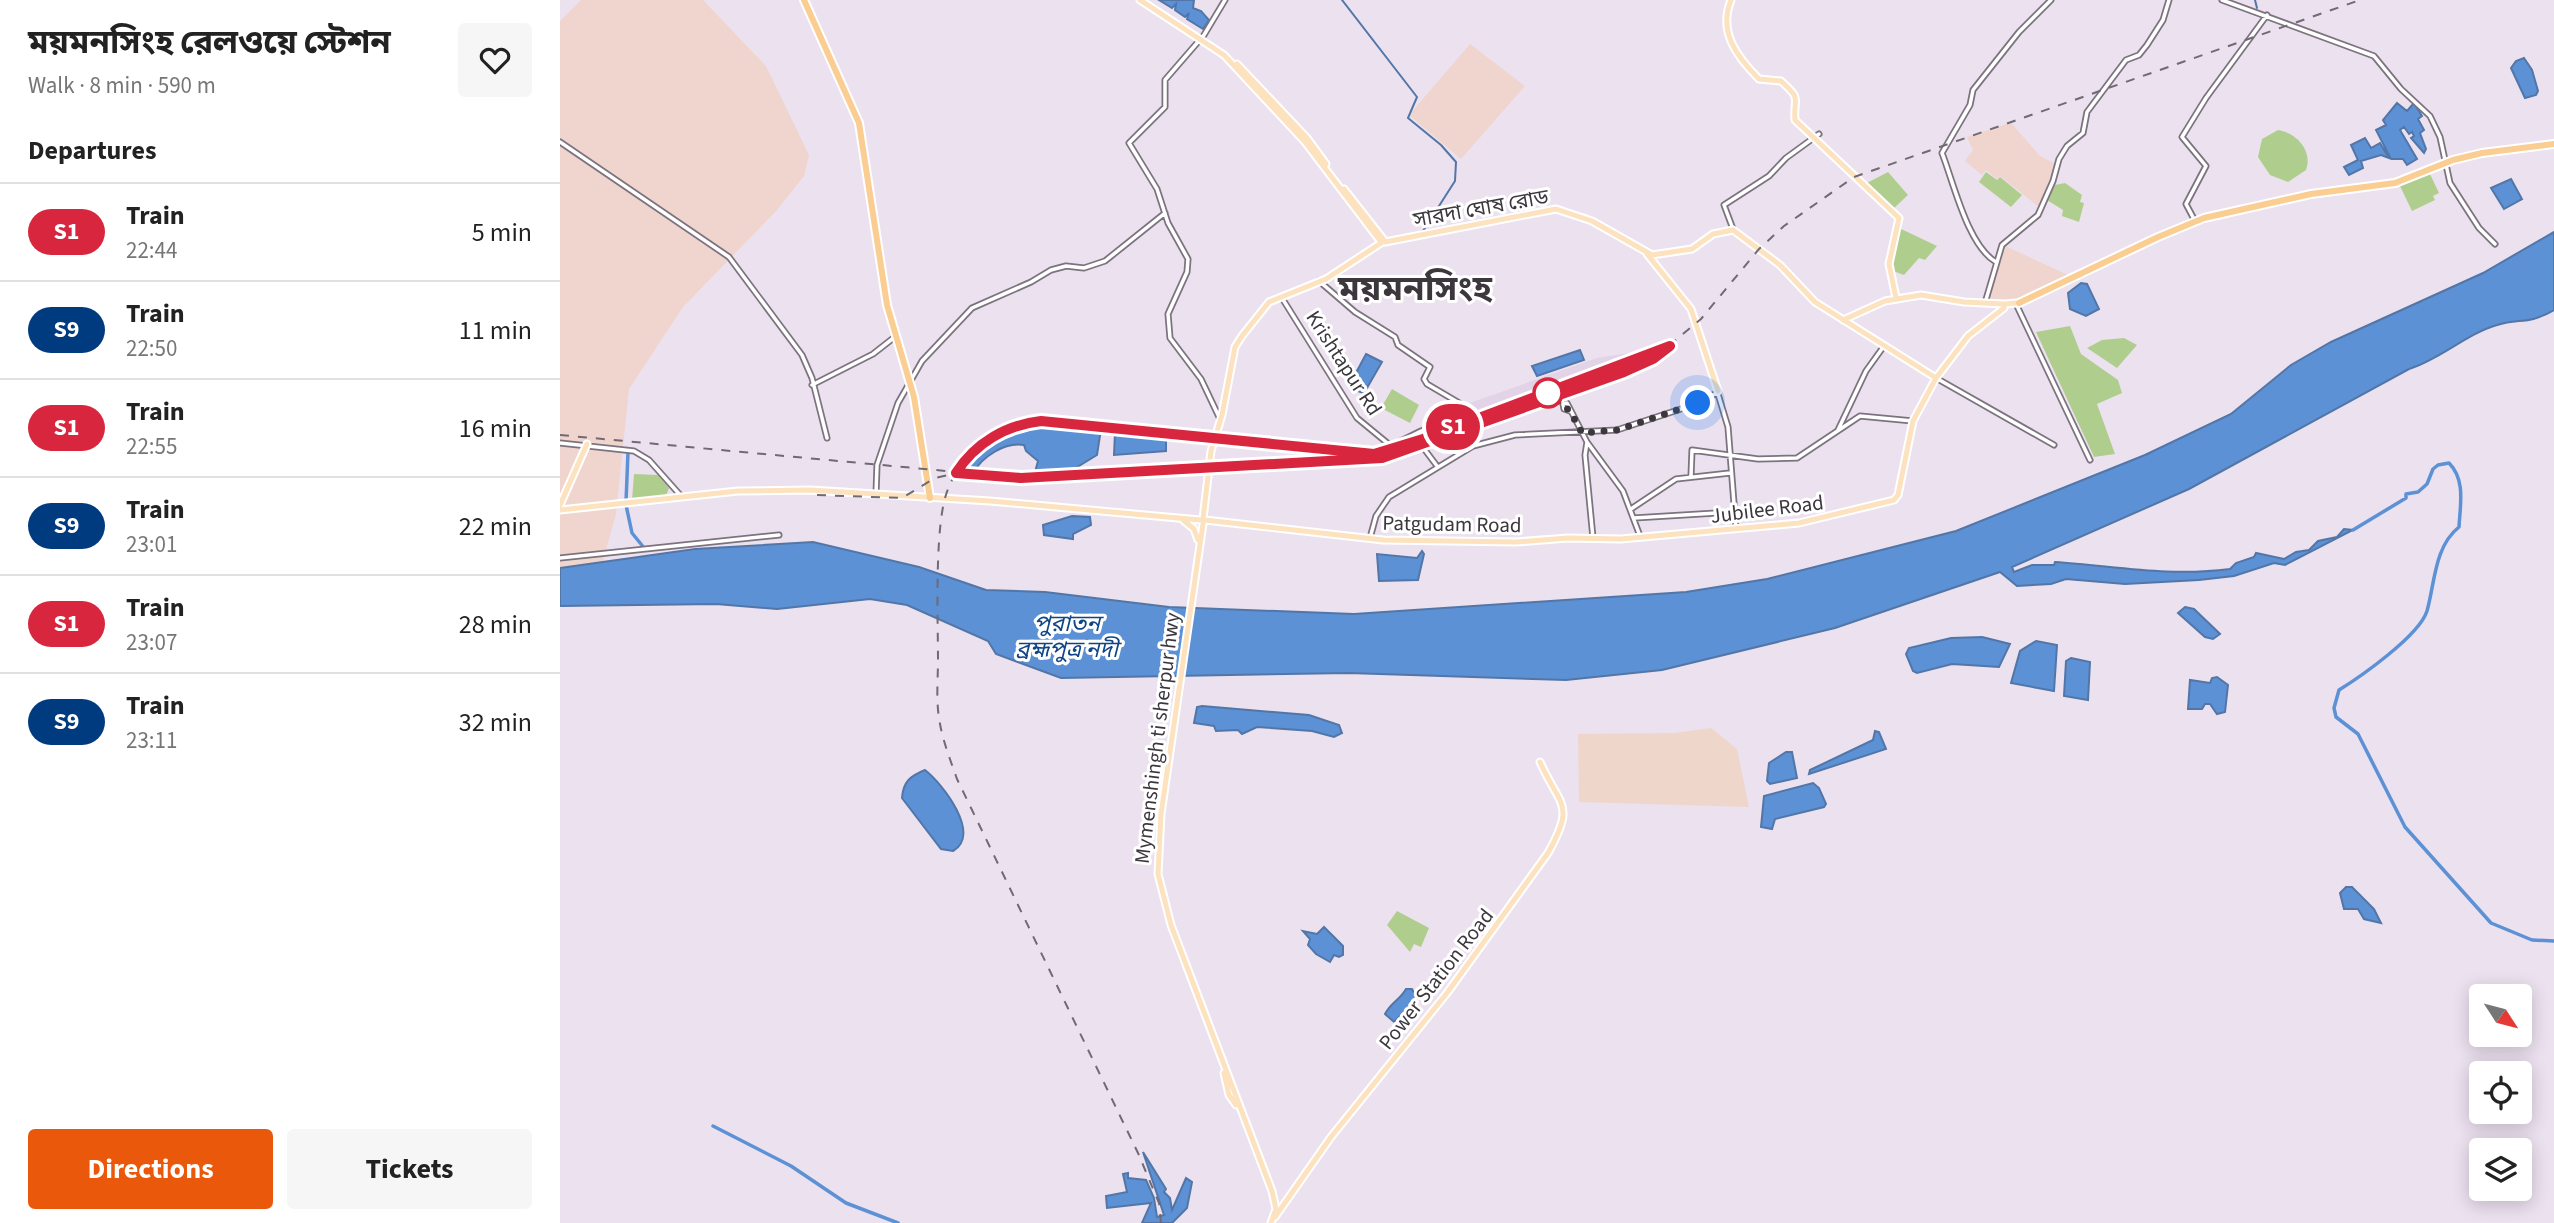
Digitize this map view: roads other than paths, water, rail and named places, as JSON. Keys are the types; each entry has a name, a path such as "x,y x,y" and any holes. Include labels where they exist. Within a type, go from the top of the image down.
{"highway":[{"path":"804,0 859,123 887,305 909,382 930,498"},
{"path":"2017,304 2195,221 2311,194 2395,183 2446,162 2482,153 2554,144"}],"main road":[{"path":"1140,0 1203,36"},
{"path":"1147,0 1203,36 1224,55 1305,142 1383,242"},
{"path":"1731,0 1725,16 1733,47 1759,79 1781,80 1793,92 1798,101 1795,120 1899,218 1889,264 1896,298"},
{"name":"সারদা ঘোষ রোড","path":"1281,296 1319,281 1383,242 1470,223 1560,209 1592,221 1647,254"},
{"path":"1647,254 1692,249 1713,234 1733,230 1780,265 1815,302 1936,378"},
{"path":"1647,254 1691,309 1718,392"},
{"path":"1843,320 1896,298 1921,295 2003,306 2017,304"},
{"path":"1196,572 1210,454 1221,421 1235,347 1269,302 1281,296"},
{"path":"1913,421 1936,378 1969,336 2003,306"},
{"name":"Jubilee Road","path":"1641,538 1825,519 1894,500 1901,485 1913,421"},
{"path":"560,508 587,444"},
{"name":"Patgudam Road","path":"560,508 681,496 810,490 1177,517 1370,538 1516,542 1641,538"},
{"path":"1177,517 1192,526 1198,540"},
{"path":"1196,572 1198,540 1203,521"},
{"name":"Mymenshingh ti sherpur hwy","path":"1196,572 1157,847 1160,892 1225,1072 1229,1095 1237,1105 1274,1203"},
{"name":"Power Station Road","path":"1271,1222 1331,1137 1447,993 1561,831 1565,814 1562,800 1540,762"},
{"path":"1271,1222 1274,1203 1286,1204"}],"street":[{"path":"1221,421 1201,379 1170,338 1168,314 1187,272 1188,258 1165,213 1157,189 1129,143 1165,107 1165,80 1203,36 1225,0"},
{"path":"1996,262 1984,255 1974,242 1942,153 1970,105 1973,90 2019,32 2051,0"},
{"path":"1985,303 2003,243 2038,215 2053,181 2059,159 2067,146 2083,132 2086,113 2126,60 2139,55 2147,45 2163,20 2169,0"},
{"path":"2222,0 2374,55 2401,89 2430,116 2446,162 2450,183 2458,199 2495,244"},
{"path":"2195,221 2186,204 2206,166 2182,137 2206,98 2267,15"},
{"path":"1733,230 1724,205 1758,184 1786,158 1819,134"},
{"path":"560,142 709,246 729,257 802,355 827,438"},
{"path":"876,494 877,465 898,404 909,382 922,361 972,308 1021,287 1051,270 1066,266 1084,268 1105,261 1165,213"},
{"path":"1319,281 1355,312 1379,325 1395,337 1398,345 1430,367 1424,379 1427,384 1461,404 1422,431 1425,450 1437,466"},
{"name":"Krishtapur Rd","path":"1281,296 1345,402 1376,437 1391,446 1422,431"},
{"path":"2017,304 2090,460"},
{"path":"812,385 873,354 896,336"},
{"path":"1836,432 1866,371 1884,346"},
{"path":"1936,378 2054,445"},
{"path":"1370,538 1378,511 1389,497 1437,466 1492,439 1538,433 1617,430 1690,406 1718,392 1728,427 1728,456 1736,529"},
{"path":"1570,411 1587,442 1614,476 1631,509 1641,538"},
{"path":"1691,476 1692,450 1758,459 1797,458 1860,416 1913,421"},
{"path":"1587,442 1585,455 1593,538"},
{"path":"560,443 587,444 638,453 649,460 681,496"},
{"path":"1631,509 1676,479 1730,473"},
{"path":"1634,518 1733,512"},
{"path":"1363,537 1371,529"},
{"path":"560,558 779,536"}],"water":[{"path":"1159,0 1194,0 1193,8 1201,11 1209,20 1203,29 1187,19 1189,13 1185,17 1175,10 1176,4 1172,8"},
{"path":"2524,58 2532,70 2538,91 2536,95 2525,98 2511,68 2516,61"},
{"path":"2397,103 2407,111 2414,103 2422,116 2418,119 2424,130 2420,133 2426,149 2424,153 2411,138 2414,136 2412,132 2409,134 2404,127 2400,130 2417,159 2407,165 2403,159 2391,159 2376,130 2386,125 2383,120"},
{"path":"2365,138 2371,148 2380,143 2389,158 2381,155 2361,161 2363,168 2349,175 2344,167 2358,160 2351,145"},
{"path":"2511,179 2522,199 2504,209 2491,188"},
{"name":"পুরাতন ব্রহ্মপুত্র নদী","path":"2554,232 2554,310 2538,318 2486,329 2189,489 2012,567 2014,572 2032,565 2054,565 2055,562 2185,572 2230,569 2236,563 2254,557 2256,553 2284,559 2296,552 2309,550 2318,541 2337,537 2344,529 2353,530 2285,565 2274,563 2234,576 2125,584 2066,579 2051,584 2017,586 2000,572 1835,628 1662,670 1566,680 1349,673 1061,678 996,654 988,641 907,605 870,599 777,609 716,604 560,606 560,568 695,549 813,542 919,567 986,590 1045,592 1169,607 1354,614 1686,592 1767,579 1956,531 2145,455 2231,414 2291,365 2331,342 2483,273"},
{"path":"2081,283 2087,284 2099,309 2086,316 2070,309 2068,293"},
{"path":"1580,350 1584,360 1537,376 1532,366"},
{"path":"1366,354 1382,362 1364,393 1354,390 1350,384"},
{"path":"1035,426 1101,429 1097,455 1069,472 1035,472 1038,461 1026,451 1024,445 1017,445 995,452 973,473 962,469 985,445 1014,431"},
{"path":"1115,433 1166,437 1166,451 1114,455"},
{"path":"1072,516 1090,517 1091,525 1073,534 1073,539 1044,535 1043,525"},
{"path":"1422,551 1424,554 1418,580 1379,581 1377,554 1417,558"},
{"path":"2185,607 2194,609 2220,634 2213,639 2205,637 2178,613"},
{"path":"1982,637 2010,644 1999,667 1952,664 1917,673 1913,671 1906,654 1909,648 1951,638"},
{"path":"2036,641 2057,645 2054,691 2011,683 2020,651"},
{"path":"2071,658 2090,662 2088,700 2064,696 2066,661"},
{"path":"2217,677 2228,685 2225,712 2217,714 2210,704 2205,704 2202,709 2188,709 2190,680 2210,683 2212,678"},
{"path":"1197,707 1309,715 1339,725 1342,733 1334,737 1312,731 1257,727 1242,734 1238,730 1216,731 1214,726 1194,723"},
{"path":"1875,731 1879,732 1886,749 1809,774 1810,770 1873,740"},
{"path":"1786,752 1792,752 1797,778 1770,784 1767,781 1769,763"},
{"path":"925,770 941,786 962,822 961,844 953,851 941,849 902,798 908,780"},
{"path":"1813,783 1819,788 1826,804 1824,807 1775,819 1772,829 1761,827 1764,796"},
{"path":"2346,887 2352,887 2374,909 2381,923 2364,919 2358,909 2344,909 2340,893"},
{"path":"1324,927 1343,946 1343,955 1334,955 1330,962 1316,954 1308,945 1310,939 1303,931 1317,934"},
{"path":"1406,989 1412,989 1417,999 1394,1022 1385,1014"},
{"path":"1143,1152 1166,1189 1164,1192 1170,1198 1172,1210 1186,1178 1192,1182 1187,1208 1172,1223 1142,1223 1151,1203 1107,1208 1106,1196 1127,1192 1123,1174 1128,1173 1128,1178 1146,1180 1154,1198 1157,1217 1164,1215"}],"waterway":[{"path":"1342,0 1417,97 1408,118 1441,145 1456,162 1455,181 1423,231"},
{"path":"2255,0 2257,8"},
{"path":"626,502 628,452"},
{"path":"2353,530 2406,498 2406,494 2418,492 2427,484 2433,469 2438,465 2449,463 2458,477 2461,494 2459,527 2451,535 2440,555 2427,611 2422,621 2401,644 2339,690 2334,708 2336,717 2358,734 2405,827 2491,923 2532,940 2554,941"},
{"path":"626,505 632,533 645,549"},
{"path":"713,1126 791,1166 846,1203 898,1223"}],"railway":[{"path":"560,435 1021,478 1382,458 1653,359 1701,319 1759,249 1784,226 1854,177 2360,0"},
{"path":"1161,1223 1159,1203 1138,1153 957,779 944,741 937,696 938,572 944,504 956,473 977,448 1004,431 1036,423 1053,422 1336,453"},
{"path":"817,495 902,498 935,478 948,475"}],"train":[{"name":"S1","path":"1670,346 1653,359 1624,372 1394,456 1021,478 956,473 970,455 996,434 1013,426 1041,421 1353,455 1374,454 1423,439 1654,355 1670,346"}],"district":[{"name":"ময়মনসিংহ","path":"1415,289"}]}
